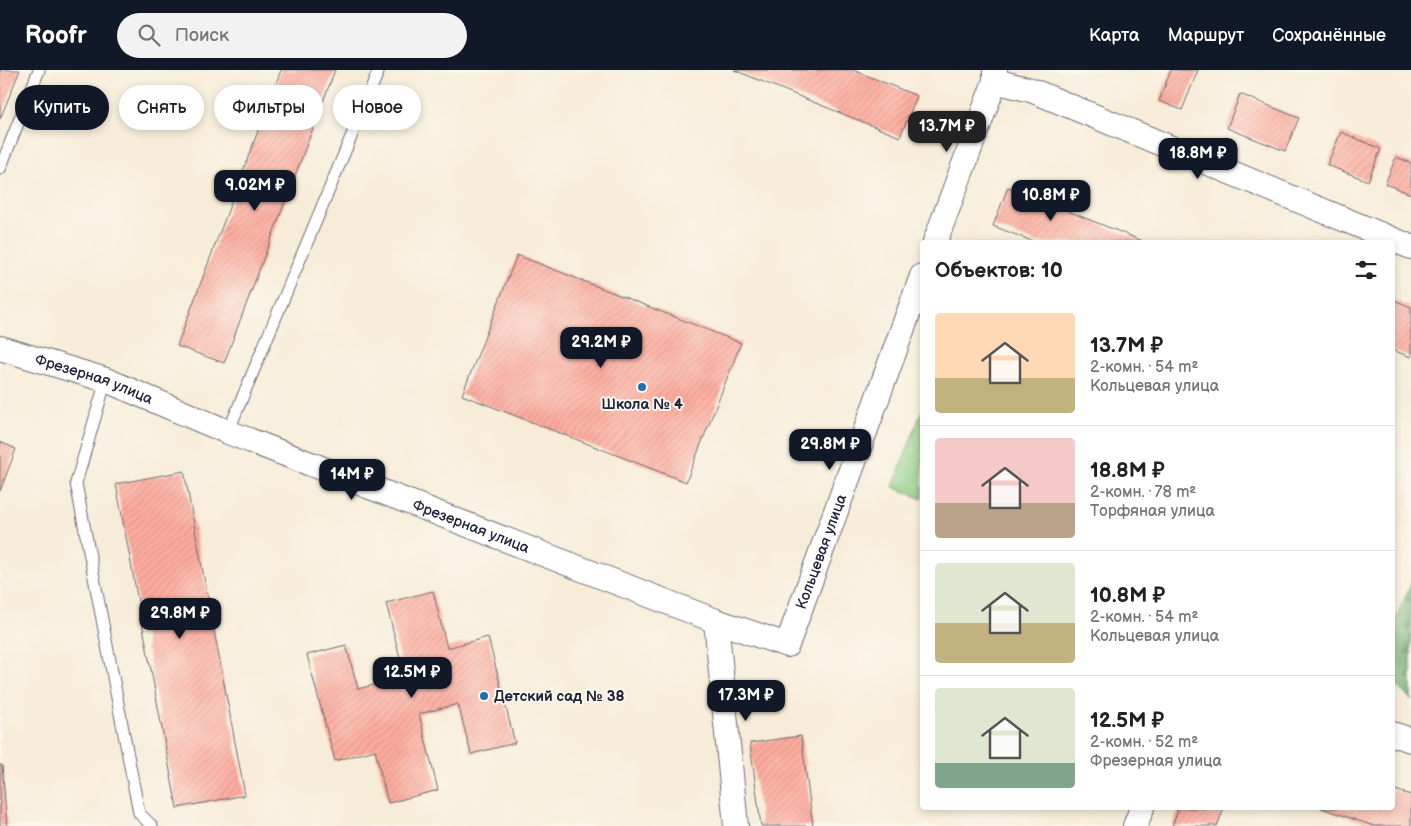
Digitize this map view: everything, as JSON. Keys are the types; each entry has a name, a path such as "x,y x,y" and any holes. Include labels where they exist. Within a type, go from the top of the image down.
{"street":[{"path":"936,240 995,76 1394,240"},
{"path":"1395,240 1411,247"},
{"name":"Кольцевая улица","path":"716,621 787,646 920,281"},
{"name":"Фрезерная улица","path":"0,348 106,380 228,432 716,621"},
{"path":"716,621 736,826"},
{"path":"1395,735 1411,740"},
{"path":"1135,826 1141,810"}],"lane":[{"path":"0,169 39,70"},
{"path":"228,432 379,70"},
{"path":"106,380 76,483 140,813 152,826"}],"green space":[{"path":"920,415 920,498 893,487"},
{"path":"1411,584 1411,700 1395,683 1395,620"}],"building":[{"path":"0,70 20,70 0,119"},
{"path":"281,70 335,70 323,102 323,85 275,85"},
{"path":"734,70 853,70 917,96 900,137"},
{"path":"1171,70 1198,70 1182,110 1159,101"},
{"path":"1240,94 1299,118 1285,151 1227,128"},
{"path":"258,130 312,130 224,363 177,346"},
{"path":"1341,132 1381,149 1368,181 1327,165"},
{"path":"1396,157 1411,163 1411,194 1385,184"},
{"path":"1008,187 1140,240 1030,240 993,226"},
{"path":"517,255 741,343 686,482 462,395"},
{"path":"1395,300 1411,307 1411,357 1395,351"},
{"path":"0,442 16,449 0,491"},
{"path":"184,471 245,795 177,808 116,484"},
{"path":"433,591 447,648 488,637 515,743 471,754 458,704 419,714 438,790 388,803 375,750 335,761 307,655 346,645 358,689 405,677 386,603"},
{"path":"801,736 813,826 761,826 750,743"},
{"path":"0,765 2,765 7,826 0,826"},
{"path":"1395,790 1411,795 1411,826 1374,826 1327,810 1395,810"},
{"path":"1178,810 1223,810 1217,826 1172,826"}],"place":[{"name":"Школа № 4","path":"642,387"},
{"name":"Детский сад № 38","path":"484,696"}]}
